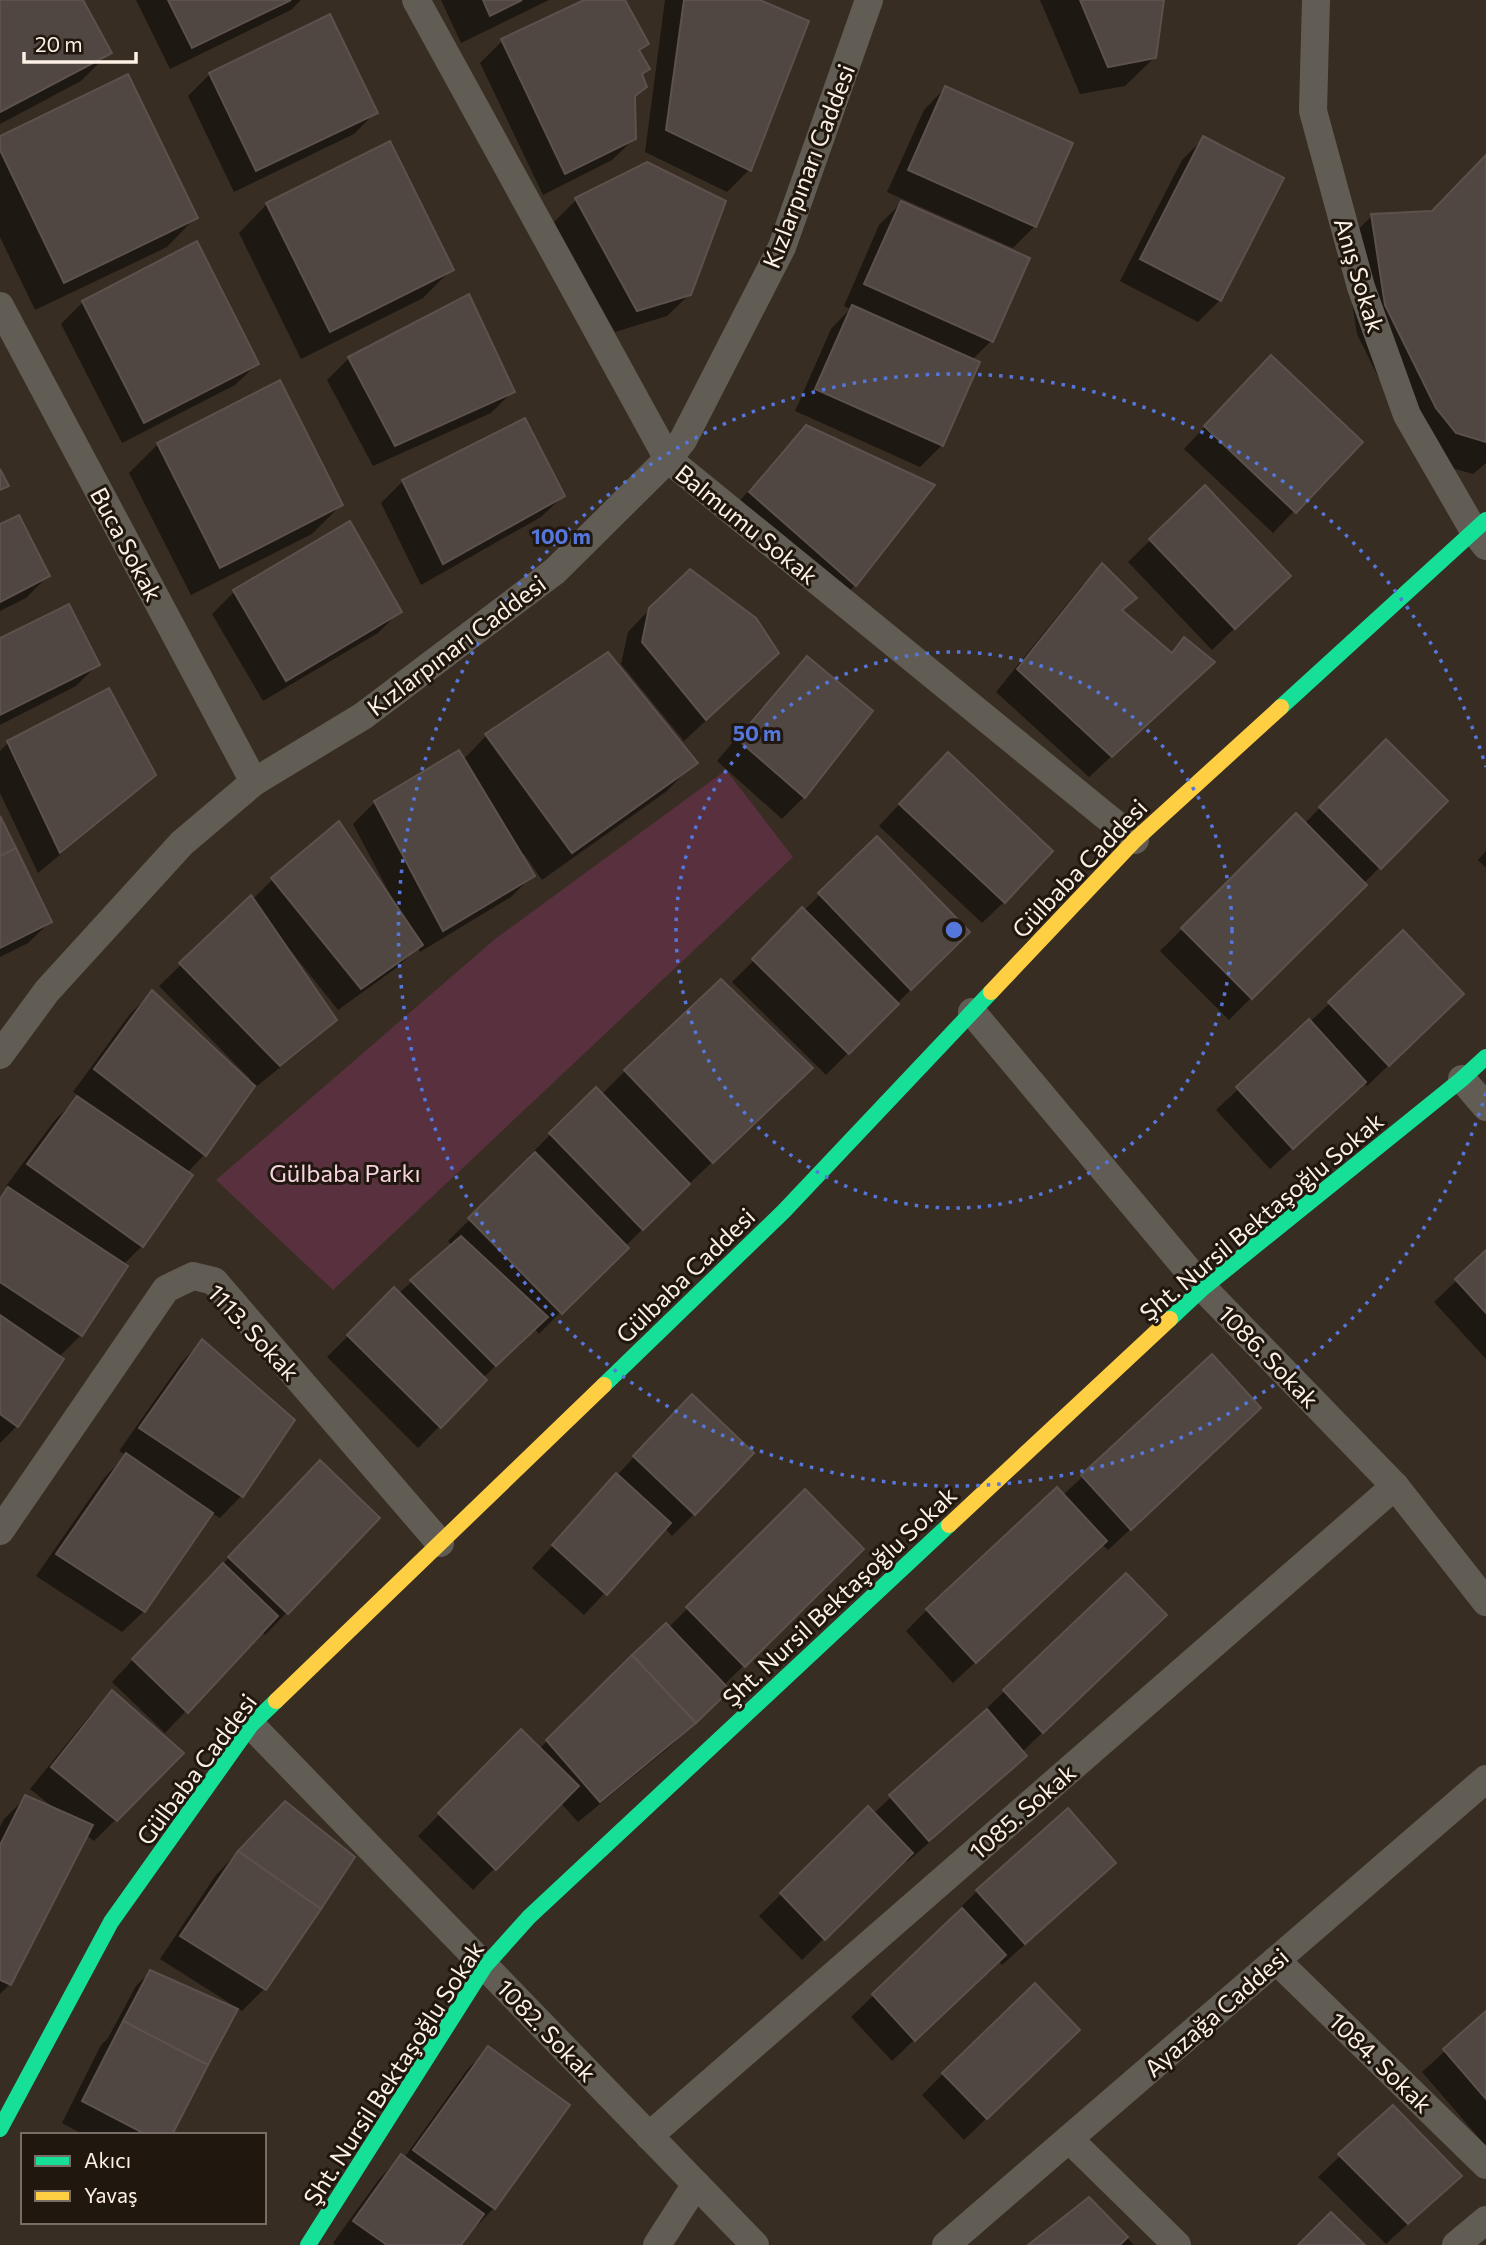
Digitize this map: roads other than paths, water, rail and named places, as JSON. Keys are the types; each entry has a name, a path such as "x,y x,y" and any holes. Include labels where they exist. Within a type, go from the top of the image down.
{"street":[{"name":"Balmumu Sokak","path":"416,0 668,459 1135,840"},
{"name":"Kızlarpınarı Caddesi","path":"0,1055 47,991 182,843 254,782 363,716 555,571 668,459 683,440 782,247 869,0"},
{"name":"Anış Sokak","path":"1316,0 1313,111 1361,287 1407,415 1482,532"},
{"name":"Buca Sokak","path":"0,306 254,782"},
{"name":"Gülbaba Caddesi","path":"0,2129 111,1922 251,1725 784,1211 1135,840 1482,532"},
{"name":"1086. Sokak","path":"972,1012 1203,1288 1395,1486 1486,1602"},
{"name":"Şht. Nursil Bektaşoğlu Sokak","path":"308,2245 485,1966 529,1917 1203,1288 1486,1057"},
{"path":"1462,1079 1486,1107"},
{"name":"1113. Sokak","path":"0,1531 166,1289 193,1276 214,1281 440,1543"},
{"name":"1085. Sokak","path":"649,2136 1395,1486"},
{"name":"1082. Sokak","path":"251,1725 755,2245"},
{"name":"Ayazağa Caddesi","path":"946,2245 1486,1779"},
{"name":"1084. Sokak","path":"1276,1960 1486,2165"},
{"path":"1069,2139 1177,2245"},
{"path":"657,2245 696,2184"},
{"path":"1456,2245 1486,2220"}],"park label":[{"name":"Gülbaba Parkı","path":"345,1172"}]}
